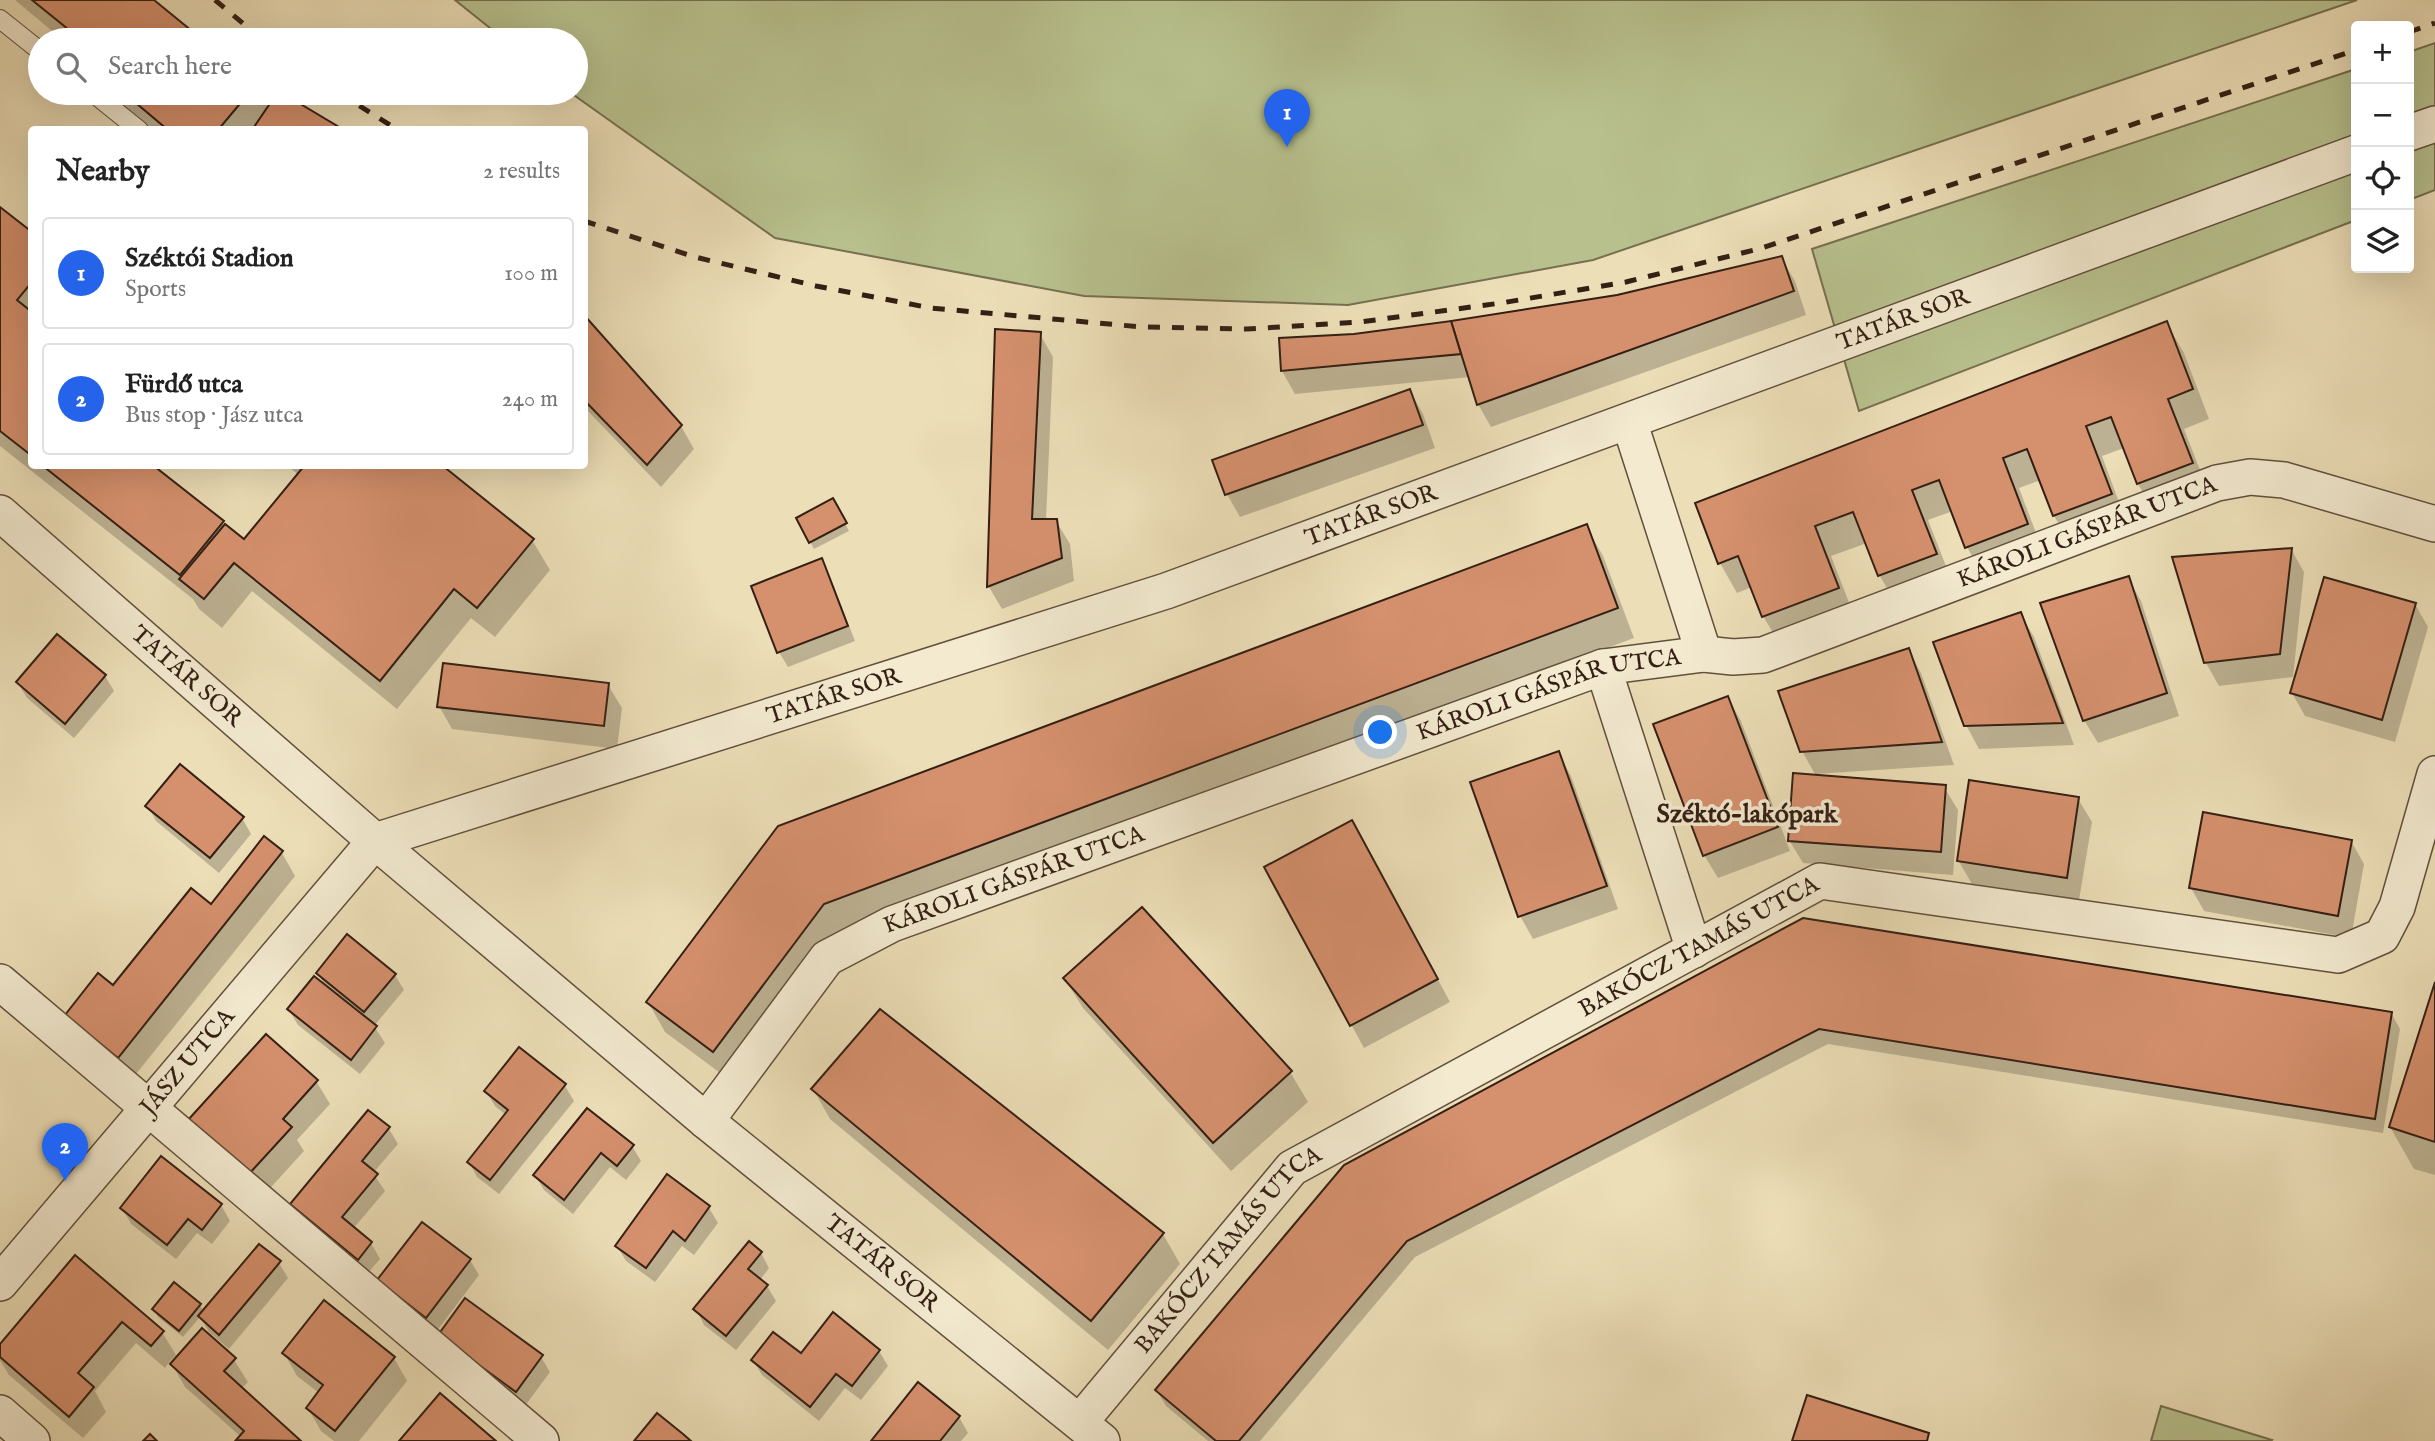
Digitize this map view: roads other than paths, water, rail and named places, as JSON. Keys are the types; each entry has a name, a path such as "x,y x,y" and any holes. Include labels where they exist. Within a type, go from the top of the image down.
{"street":[{"path":"2414,131 2435,124"},
{"name":"TATÁR SOR","path":"374,841 1166,591 2351,155"},
{"path":"1629,421 1704,654"},
{"name":"KÁROLI GÁSPÁR UTCA","path":"706,1121 827,958 892,924 1604,667 1704,654 1733,657 1763,655 2217,483 2250,477 2284,480 2435,524"},
{"name":"TATÁR SOR","path":"0,513 374,841 706,1121 1091,1431"},
{"path":"1604,667 1694,950"},
{"name":"BAKÓCZ TAMÁS UTCA","path":"1091,1431 1292,1168 1820,881 2338,955 2382,936 2397,907 2435,774"},
{"name":"JÁSZ UTCA","path":"0,1283 374,841"},
{"path":"0,982 541,1441"},
{"path":"0,1413 32,1441"}],"lane":[{"path":"0,19 28,41"},
{"path":"108,105 134,126"}],"railway":[{"path":"215,0 249,28"},
{"path":"2414,30 2435,23"},
{"path":"588,222 695,257 816,286 931,308 1142,327 1247,329 1360,322 1501,303 1626,282 1762,248 2351,52"},
{"path":"358,105 392,126"}],"place":[{"name":"Széktói Stadion","path":"1287,147"},
{"name":"Fürdő utca","path":"65,1181"}],"district":[{"name":"Széktó-lakópark","path":"1747,814"}]}
